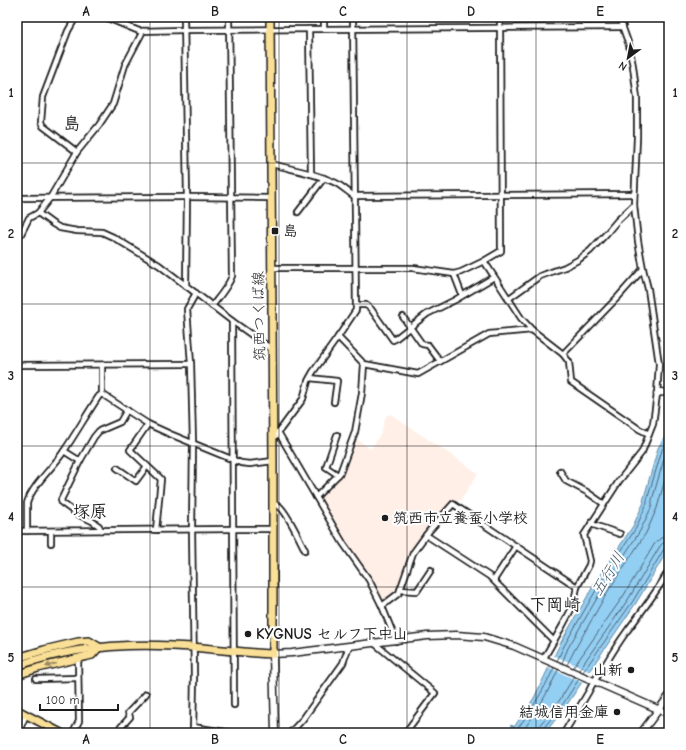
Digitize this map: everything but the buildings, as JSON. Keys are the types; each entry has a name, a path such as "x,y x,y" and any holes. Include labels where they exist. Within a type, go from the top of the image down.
{"main road":[{"name":"筑西つくば線","path":"270,17 273,350 273,654"},
{"path":"17,658 78,642 89,641 99,647"},
{"path":"17,666 54,655 99,647 138,645 194,647 273,654"},
{"path":"17,675 45,666 92,655 99,647"},
{"path":"17,710 61,733"}],"street":[{"path":"76,17 68,31 43,97 41,122 43,126 77,152"},
{"path":"105,17 139,31 623,27"},
{"path":"184,17 187,197 186,286"},
{"path":"212,306 232,276 229,17"},
{"path":"324,17 324,29"},
{"path":"273,439 303,399 308,381 356,310 354,196 354,17"},
{"path":"272,268 414,268 454,274 484,261 501,251 500,17"},
{"path":"545,659 573,606 577,587 589,565 590,561 584,535 619,481 642,452 653,424 658,393 659,364 648,289 638,240 634,205 637,98 629,45 618,17"},
{"path":"309,29 311,174"},
{"path":"17,234 20,234 29,218 38,213 50,198 77,152 114,104 125,65 143,31"},
{"path":"272,164 324,178 337,184 354,196 634,194"},
{"path":"298,212 324,178"},
{"path":"17,198 272,198"},
{"path":"508,299 540,276 565,267 578,260 590,251 617,220 634,205"},
{"path":"38,213 60,228 77,231 102,232 113,237 159,265 232,321 273,350"},
{"path":"484,261 521,318 532,330 563,354 569,362 571,382 639,429 649,434"},
{"path":"563,354 618,298 643,268"},
{"path":"454,274 462,295"},
{"path":"356,305 366,305 371,309 392,340 427,314 455,300 494,277"},
{"path":"193,733 193,443 191,364 187,309 196,293"},
{"path":"403,317 422,344 428,345 440,361"},
{"path":"232,321 234,705"},
{"path":"338,337 364,364 418,374 489,334 532,330"},
{"path":"17,365 191,364"},
{"path":"316,496 340,473 355,432 362,393 364,364"},
{"path":"27,531 27,503 29,499 64,451 99,396 102,394 102,365"},
{"path":"310,378 337,381 334,402"},
{"path":"658,393 669,393"},
{"path":"102,394 148,424 241,464 273,461"},
{"path":"101,530 99,526 92,521 77,514 62,503 62,497 94,437 99,431 120,422 127,410"},
{"path":"148,424 130,450 161,480 156,530"},
{"path":"278,432 343,543 369,580 382,606 396,641"},
{"path":"337,435 326,467 338,475"},
{"path":"64,451 80,461"},
{"path":"117,468 136,481 147,466"},
{"path":"560,472 566,481 587,492 604,504"},
{"path":"382,606 399,593 413,553 426,535 453,504 577,587"},
{"path":"273,505 279,506 285,513 306,550"},
{"path":"591,524 620,534"},
{"path":"17,531 273,529"},
{"path":"51,531 51,543"},
{"path":"426,535 490,576 554,641"},
{"path":"494,580 516,546"},
{"path":"400,590 417,591 431,570"},
{"path":"564,733 589,691 593,680 654,595 669,570"},
{"path":"275,733 273,654 438,635 476,636 499,640 669,714"},
{"path":"374,643 435,693 405,733"},
{"path":"290,733 343,663 349,646"},
{"path":"73,733 79,721 78,658"},
{"path":"36,679 78,678"},
{"path":"120,733 120,728 130,717 128,713 146,694"},
{"path":"642,733 669,696"},
{"path":"18,733 26,715"},
{"path":"193,727 232,733"}],"shaded area":[{"name":"筑西市立養蚕小学校","path":"390,414 478,473 460,501 455,502 452,500 448,504 450,505 426,531 411,551 397,590 383,602 365,570 365,567 355,554 353,554 345,542 320,498 343,474 355,438 371,449 381,433 386,416"}],"water":[{"name":"五行川","path":"669,430 669,548 636,603 566,706 545,733 509,733 513,729 510,726 512,725 514,727 534,698 560,644 595,583 633,526 644,502 643,501 658,448"}],"pier":[{"path":"553,655 590,672 583,683 548,667"}],"place":[{"name":"島","path":"275,231"},
{"name":"筑西市立養蚕小学校","path":"385,518"},
{"name":"KYGNUS セルフ下中山","path":"248,634"},
{"name":"山新","path":"631,670"},
{"name":"結城信用金庫","path":"617,712"}],"district":[{"name":"島","path":"72,123"},
{"name":"塚原","path":"90,511"},
{"name":"下岡崎","path":"555,604"}]}
